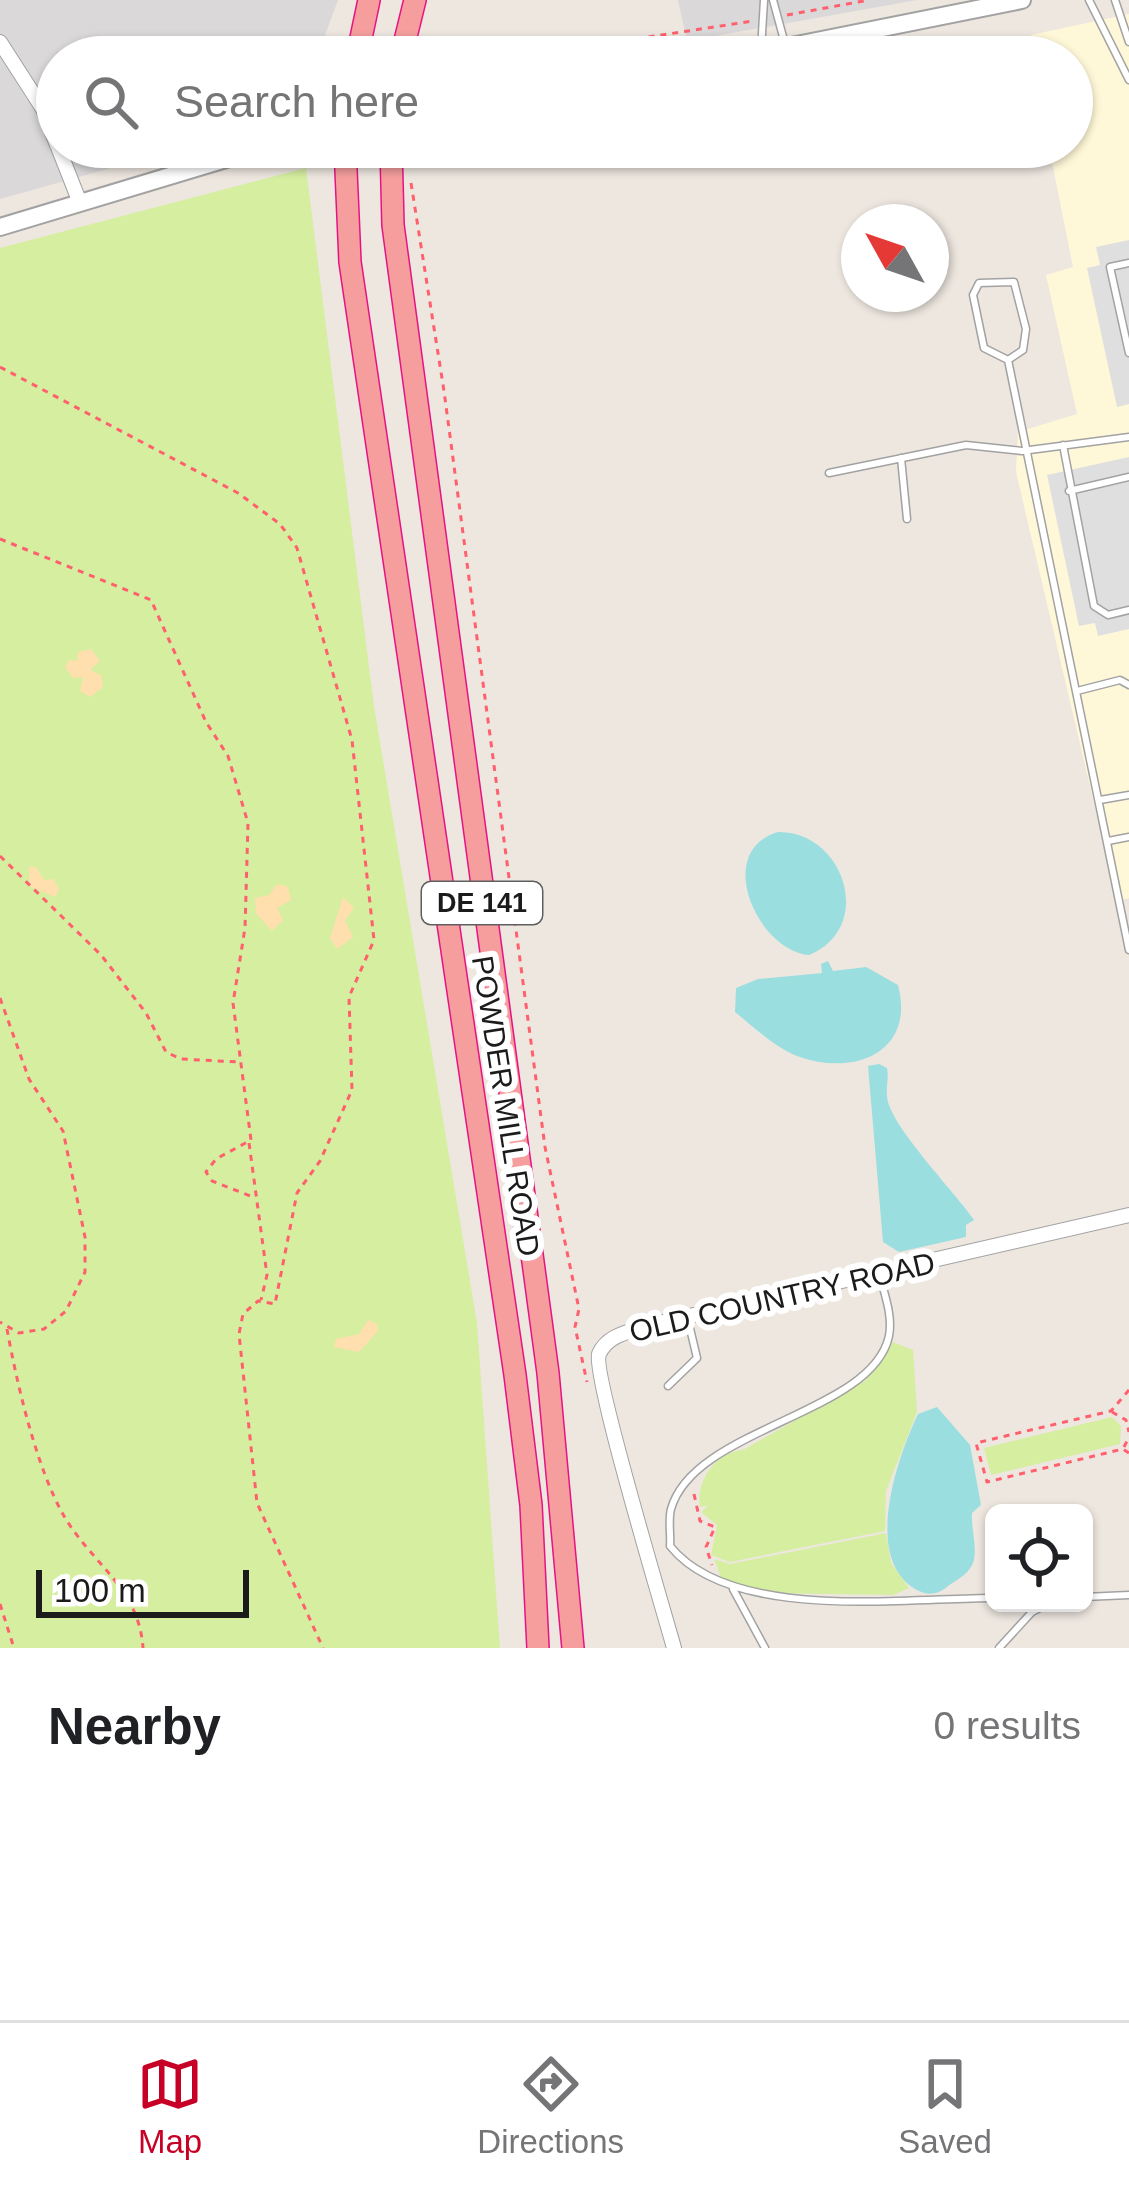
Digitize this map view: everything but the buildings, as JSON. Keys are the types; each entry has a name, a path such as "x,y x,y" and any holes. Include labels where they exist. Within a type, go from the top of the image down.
{"highway":[{"path":"361,36 369,0"},
{"path":"406,36 415,0"},
{"name":"POWDER MILL ROAD","path":"345,168 350,262 498,1240 531,1505 538,1648"},
{"name":"POWDER MILL ROAD","path":"392,168 394,225 464,771 548,1373 573,1648"}],"street":[{"path":"840,36 1022,0"},
{"path":"0,42 36,98"},
{"path":"66,168 80,203"},
{"path":"0,226 196,168"},
{"name":"OLD COUNTRY ROAD","path":"674,1648 650,1583 597,1358 616,1336 1129,1215"}],"lane":[{"path":"762,36 764,0"},
{"path":"773,0 783,36"},
{"path":"1088,0 1129,80"},
{"path":"1115,0 1129,42"},
{"path":"1129,263 1110,267 1129,353"},
{"path":"1008,360 1023,350 1026,329 1014,282 998,278 979,283 973,296 984,348 1008,360 1030,446 1129,950"},
{"path":"829,473 966,445 1022,451 1030,446 1129,437"},
{"path":"1063,445 1094,606 1108,615 1129,610"},
{"path":"901,458 907,519"},
{"path":"1069,491 1129,477"},
{"path":"1077,691 1120,680 1129,685"},
{"path":"1100,800 1129,795"},
{"path":"1108,841 1129,838"},
{"path":"1115,881 1129,879"},
{"path":"879,1273 889,1336 865,1376 729,1449 695,1476 671,1508 670,1546 684,1564 734,1589 760,1595 985,1598"},
{"path":"668,1386 690,1371 697,1358 687,1317"},
{"path":"734,1589 765,1648"},
{"path":"1093,1596 1129,1594"},
{"path":"999,1648 1032,1612"}],"path":[{"path":"780,17 869,0"},
{"path":"656,36 762,20"},
{"path":"410,177 444,391 545,1147 579,1309 574,1327 590,1394"},
{"path":"0,367 238,493 280,524 297,548 352,740 374,940 349,997 352,1090 320,1161 297,1193 275,1304 261,1301"},
{"path":"0,538 152,600 200,709 228,756 248,824 244,928 233,1003 253,1197 267,1274 261,1301 243,1314 239,1334 253,1486 323,1648"},
{"path":"0,856 101,956 146,1013 166,1052 181,1059 242,1062"},
{"path":"0,998 29,1079 63,1131 85,1238 85,1272 66,1311 44,1329 19,1333 0,1322"},
{"path":"249,1143 216,1159 206,1172 221,1185 253,1197"},
{"path":"6,1328 15,1372 65,1517 135,1605 143,1648"},
{"path":"1112,1412 1126,1420 1126,1451 987,1482 976,1444 1112,1412 1129,1390"},
{"path":"695,1476 700,1521 715,1527 706,1547 720,1583"},
{"path":"0,1604 14,1648"}],"shaded area":[{"path":"0,0 338,0 325,36 36,36 36,168 111,168 0,199"},
{"path":"678,0 917,0 715,36 686,36"},
{"path":"1129,14 1129,898 1117,901 1016,472 1018,432 1077,414 1046,275 1073,267 1053,168 1093,168 1093,36 1031,35"},
{"path":"1129,240 1129,404 1117,407 1087,268 1100,265 1096,247"},
{"path":"1129,457 1129,629 1098,636 1095,623 1079,626 1047,475"}],"green space":[{"path":"306,168 374,706 477,1323 500,1648 0,1648 0,248"},
{"path":"893,1342 913,1350 917,1412 886,1491 885,1531 730,1562 711,1555 717,1525 701,1512 708,1506 700,1507 700,1497 704,1478 716,1462 866,1380"},
{"path":"1112,1417 1121,1426 1120,1444 991,1475 984,1448"},
{"path":"886,1533 891,1563 909,1588 893,1595 759,1593 722,1580 714,1559 730,1564"}],"sand":[{"path":"91,649 100,661 90,670 101,675 103,687 90,697 80,691 83,677 73,678 65,667 69,660 77,661 78,652"},
{"path":"29,867 36,867 44,880 54,879 59,890 55,897 29,886"},
{"path":"277,884 288,887 291,900 277,908 283,920 272,931 256,913 255,898 269,895"},
{"path":"343,897 354,908 345,921 353,937 337,949 330,938"},
{"path":"368,1320 377,1324 378,1331 359,1352 334,1347 336,1339 359,1334"}],"water":[{"path":"778,832 801,836 820,847 843,883 842,924 830,942 809,955 773,936 750,899 748,859 759,843"},
{"path":"828,961 833,971 866,967 898,985 898,1028 875,1054 839,1063 797,1056 735,1012 736,988 758,979 822,973 821,964"},
{"path":"868,1066 887,1068 887,1096 898,1123 974,1220 966,1225 966,1237 899,1252 883,1242"},
{"path":"937,1407 970,1445 981,1505 972,1513 972,1565 945,1589 929,1594 915,1589 899,1574 887,1531 894,1479 910,1432 918,1414"}]}
